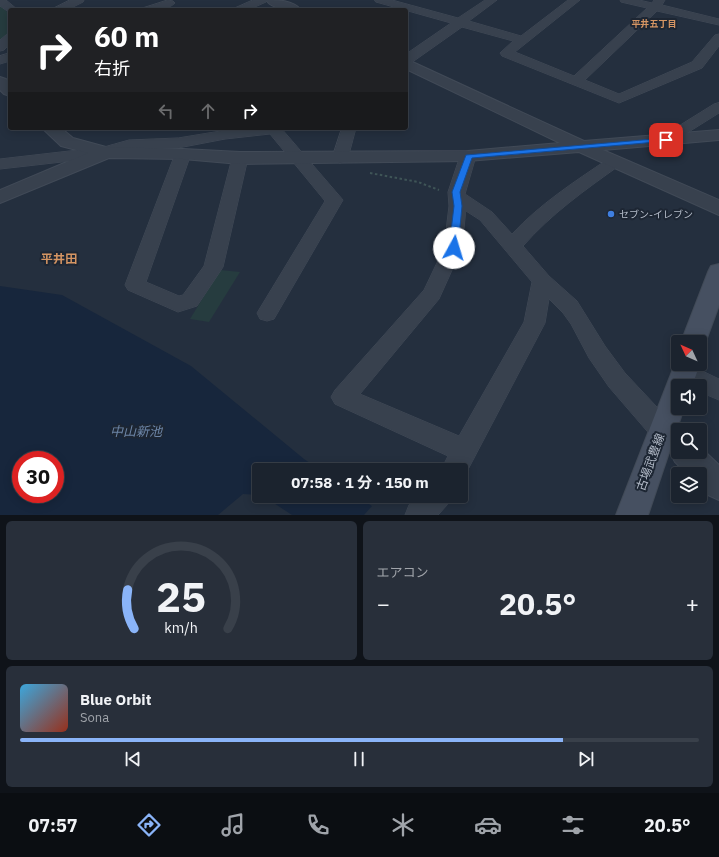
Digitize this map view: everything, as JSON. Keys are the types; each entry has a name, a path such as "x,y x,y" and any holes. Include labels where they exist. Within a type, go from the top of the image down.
{"main road":[{"path":"696,335 719,272"},
{"name":"古場武豊線","path":"632,515 670,438 682,378"}],"street":[{"path":"62,8 79,0"},
{"path":"244,8 262,0"},
{"path":"272,0 290,8"},
{"path":"380,0 400,2 460,22 522,40"},
{"path":"408,59 492,0"},
{"path":"575,0 506,53 619,99 697,65 719,38"},
{"path":"625,0 658,3 719,22"},
{"path":"0,1 9,8"},
{"path":"154,8 170,3"},
{"path":"576,82 658,3"},
{"path":"0,46 8,40"},
{"path":"408,64 614,162 719,208"},
{"path":"0,82 8,89"},
{"path":"666,140 719,107"},
{"path":"53,130 67,142 106,152"},
{"path":"0,197 106,152 129,145 178,143 224,134 257,130"},
{"path":"267,312 334,200 275,130"},
{"path":"340,158 348,130"},
{"path":"0,164 106,152 183,154 240,158 468,156 719,135"},
{"path":"183,154 135,285 178,304 190,302 213,267 240,158"},
{"path":"465,451 342,397 432,294 454,248 458,206 456,192 468,156"},
{"path":"512,246 530,226 561,199 614,162"},
{"path":"457,197 486,216 542,281 570,307 578,318 597,352 617,380 670,438"},
{"path":"458,463 534,323 542,281"},
{"path":"682,378 719,390"},
{"path":"692,459 719,485"},
{"path":"419,515 431,503"}],"path":[{"path":"368,173 418,182 457,197"}],"green space":[{"path":"0,6 8,12 8,36 0,43"},
{"path":"220,270 240,272 209,322 190,319"}],"water":[{"name":"中山新池","path":"0,286 62,295 191,366 310,463 252,463 252,495 243,494 218,515 0,515"},
{"path":"274,503 368,503 372,506 364,515 292,515"}],"place":[{"name":"セブン-イレブン","path":"611,214"}],"district":[{"name":"平井五丁目","path":"654,23"},
{"name":"平井田","path":"59,258"}],"route":[{"path":"454,248 458,206 456,192 468,156 666,140"}]}
